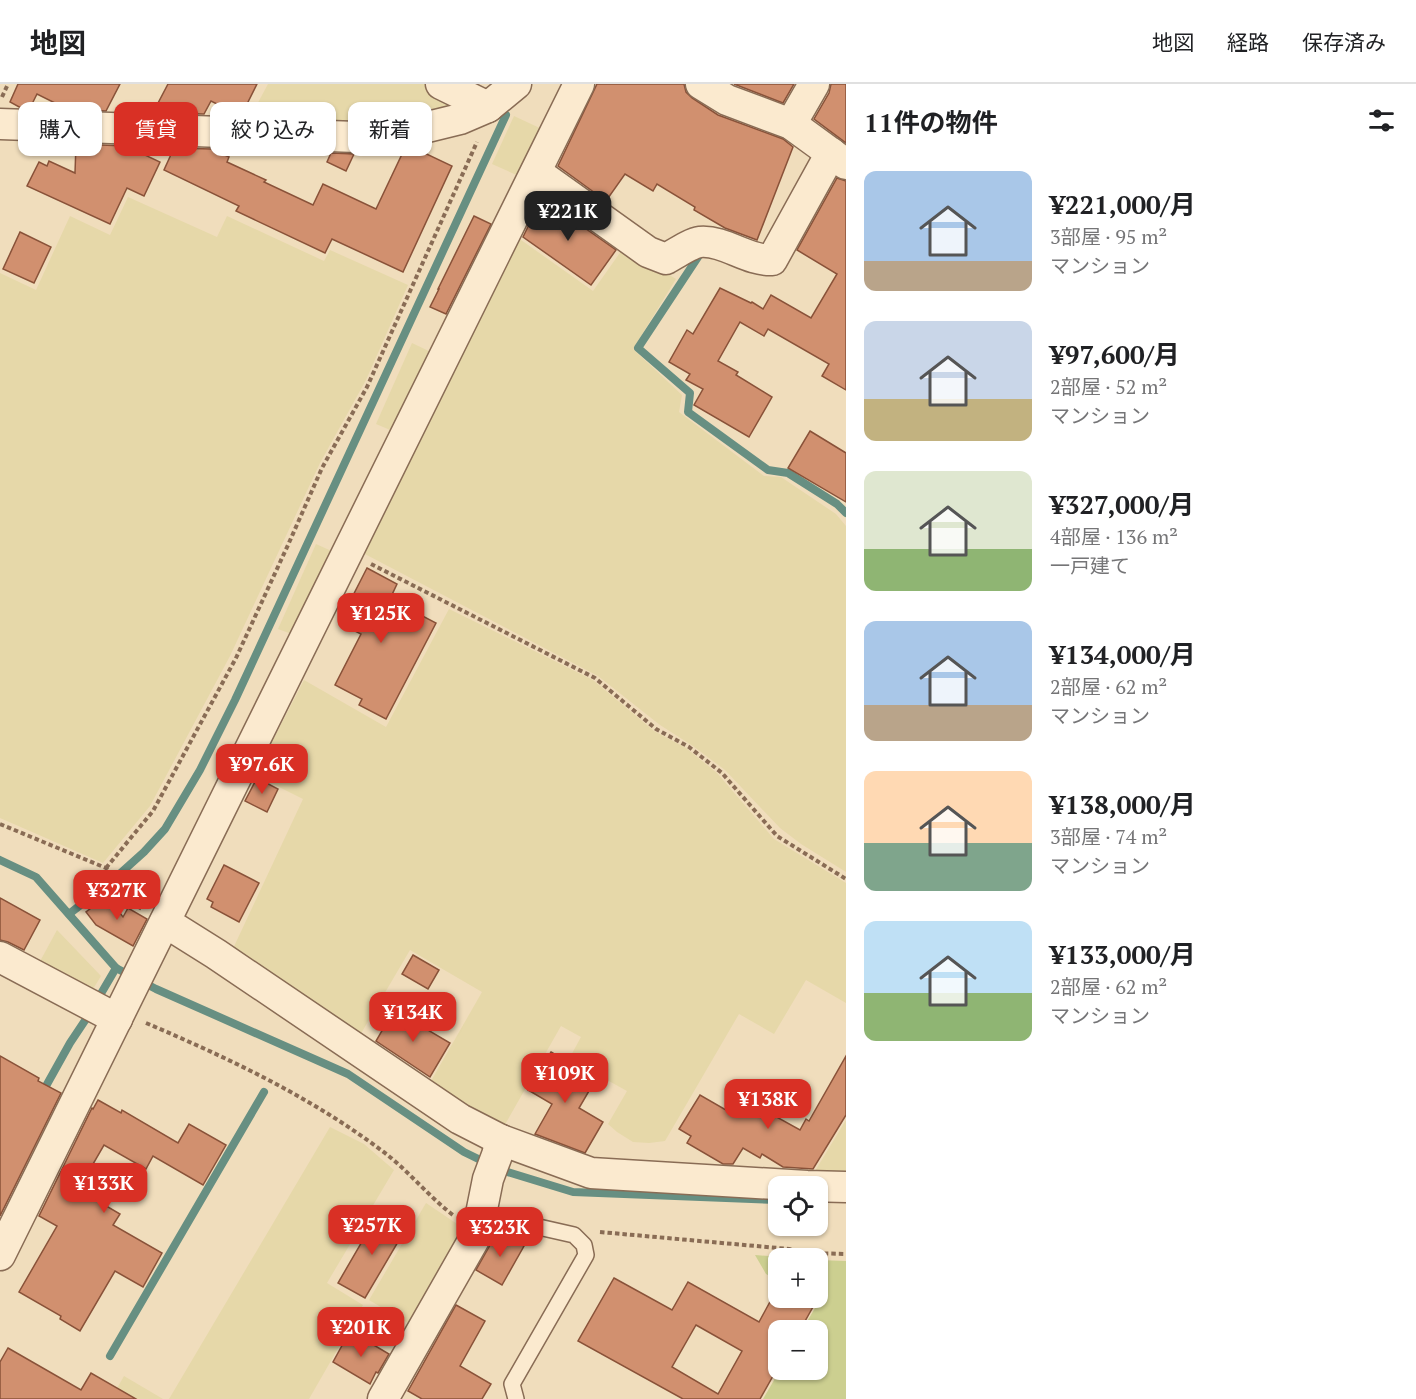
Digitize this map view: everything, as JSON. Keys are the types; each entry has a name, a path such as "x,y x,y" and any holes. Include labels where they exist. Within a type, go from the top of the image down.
{"street":[{"path":"441,84 488,107"},
{"path":"0,124 356,137 403,133 460,119 488,107 516,84"},
{"path":"0,1255 579,84"},
{"path":"536,172 648,252 666,259 698,242 715,243 763,261 772,260 838,158 791,124 727,100 701,84"},
{"path":"791,124 814,84"},
{"path":"165,922 460,1119 495,1158 591,1173 846,1187"},
{"path":"0,957 122,1008"},
{"path":"383,1399 479,1224 495,1158"}],"lane":[{"path":"479,1224 574,1235 585,1245 586,1256 512,1384 516,1399"}],"path":[{"path":"0,100 8,84"},
{"path":"107,869 153,811 236,658 322,468 367,387 487,120 488,107"},
{"path":"348,553 596,678 656,729 689,747 722,773 777,836 846,879"},
{"path":"0,824 107,869 119,887"},
{"path":"122,1008 272,1081 343,1124 383,1152 442,1206 479,1224"},
{"path":"600,1232 846,1254"}],"shaded area":[{"path":"268,84 430,84 460,107 432,113 432,102 348,102 348,125 336,124 336,102 258,102"},
{"path":"514,116 544,130 521,177 492,164"},
{"path":"128,197 217,237 227,216 324,261 330,250 408,285 366,380 320,463 230,656 150,806 103,863 0,818 0,273 36,290 70,216 110,235"},
{"path":"514,235 593,291 624,247 676,279 633,349 682,395 679,412 764,476 781,477 836,514 846,526 846,872 780,828 725,770 660,725 598,676 361,552"},
{"path":"412,343 433,353 395,432 376,424"},
{"path":"316,544 336,553 297,636 278,629"},
{"path":"449,609 593,680 654,731 686,748 717,773 774,839 846,883 846,1003 806,980 774,1034 739,1014 665,1141 633,1142 608,1124 627,1091 569,1059 581,1037 561,1026 503,1128 427,1088 482,992 410,950 356,1042 230,955 303,799 255,775 304,680 386,727"},
{"path":"57,930 101,976 90,994 38,965"},
{"path":"846,1120 846,1182 828,1182 828,1176 812,1176"},
{"path":"330,1127 364,1144 394,1170 327,1283 363,1305 309,1399 169,1399"},
{"path":"426,1203 469,1232 418,1329 369,1300"},
{"path":"124,1376 163,1399 111,1399"}],"green space":[{"path":"755,1255 768,1256 768,1275"},
{"path":"828,1260 846,1261 846,1399 763,1399 774,1380 828,1380 828,1320 808,1320 815,1308 828,1308"}],"building":[{"path":"18,84 120,84 106,111 102,111 102,102 53,102 37,94 33,102 18,102 18,106 10,102"},
{"path":"168,84 257,84 248,102 211,101 204,114 198,114 198,102 159,102"},
{"path":"597,84 684,84 686,92 692,98 718,115 783,139 793,147 757,240 725,228 657,184 653,191 625,174 606,201 558,166"},
{"path":"734,84 794,84 783,103"},
{"path":"831,84 846,84 846,143 814,119 829,93"},
{"path":"102,145 114,146 114,156 147,156 160,162 144,196 127,188 110,224 27,186 39,162 47,166 49,161 75,173 76,156 102,156"},
{"path":"198,149 210,149 210,156 229,157 227,162 313,205 323,184 376,209 401,156 431,156 452,166 403,272 332,239 325,253 236,211 239,206 164,170 170,156 198,156"},
{"path":"336,153 353,156 346,171 327,162 330,156 336,156"},
{"path":"837,178 846,181 846,390 822,376 829,364 768,329 764,336 740,322 718,361 738,372 736,375 772,397 749,437 694,405 703,389 686,380 690,374 669,362 687,330 693,334 720,288 763,309 771,295 811,318 837,274 797,250"},
{"path":"542,198 616,250 591,285 523,237"},
{"path":"474,216 491,224 446,314 430,307"},
{"path":"20,232 51,247 34,283 3,269"},
{"path":"810,431 846,453 846,502 788,468"},
{"path":"367,568 397,584 390,599 436,623 386,719 359,705 362,699 335,685 361,634 339,623"},
{"path":"257,778 278,789 267,812 245,801"},
{"path":"224,865 259,883 239,922 211,907 213,902 207,899"},
{"path":"107,896 123,917 128,908 147,919 133,946 96,925 86,912"},
{"path":"0,898 40,920 24,950 0,940"},
{"path":"413,955 439,970 428,989 402,974"},
{"path":"394,1010 450,1043 430,1077 376,1041"},
{"path":"551,1052 596,1079 579,1108 603,1122 585,1153 535,1134 552,1104 528,1090"},
{"path":"0,1056 61,1093 0,1216"},
{"path":"846,1056 846,1115 813,1169 783,1167 762,1154 760,1158 743,1148 733,1164 723,1164 687,1143 691,1136 679,1129 700,1095 738,1117 748,1101 800,1130 806,1119 809,1121"},
{"path":"98,1100 121,1113 122,1110 178,1143 189,1124 226,1145 203,1185 153,1156 146,1169 104,1145 82,1183 100,1194 96,1200 120,1214 113,1225 162,1253 143,1287 115,1271 80,1331 60,1319 61,1316 19,1292 57,1226 39,1216"},
{"path":"378,1214 405,1230 365,1298 338,1283"},
{"path":"498,1231 524,1246 502,1285 476,1270"},
{"path":"614,1278 672,1310 688,1282 759,1322 768,1305 768,1308 812,1308 806,1320 768,1320 768,1380 771,1380 760,1399 683,1399 578,1341","holes":["696,1325 742,1351 718,1394 672,1367"]},
{"path":"456,1305 485,1321 460,1366 491,1384 482,1399 422,1399 408,1391"},
{"path":"350,1331 389,1354 370,1384 333,1362"},
{"path":"8,1348 81,1390 91,1373 136,1399 0,1399 0,1362"}],"waterway":[{"path":"69,914 114,879 165,829 200,770 235,700 506,115"},
{"path":"698,257 638,348 690,393 688,412 768,470 788,473 837,504 846,513"},
{"path":"0,860 36,877 116,968 156,989 348,1074 464,1152 501,1170 573,1192 768,1200"},
{"path":"99,997 116,968"},
{"path":"41,1095 88,1016"},
{"path":"110,1356 264,1092"}]}
